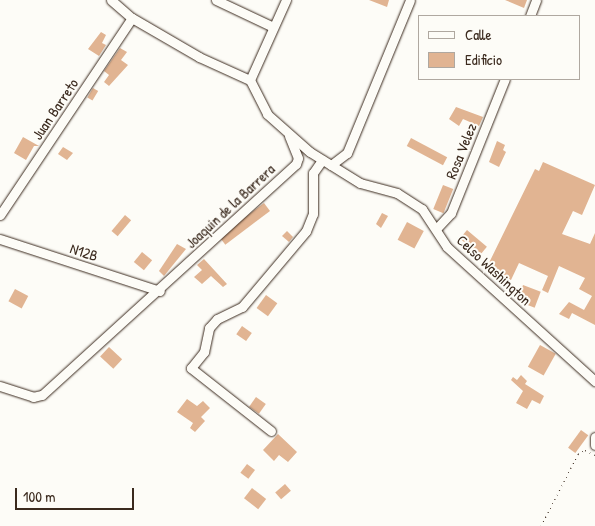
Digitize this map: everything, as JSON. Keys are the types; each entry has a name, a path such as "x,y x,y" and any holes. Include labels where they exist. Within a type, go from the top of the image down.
{"street":[{"path":"112,0 132,18 199,56 250,80 286,0"},
{"path":"216,0 273,27"},
{"path":"331,165 347,153 410,0"},
{"path":"530,15 536,0"},
{"name":"Juan Barreto","path":"0,215 132,18"},
{"name":"Celso Washington","path":"250,80 267,114 288,134 322,160 360,183 410,199 422,209 447,247 595,381"},
{"name":"Rosa Velez","path":"436,229 451,213 505,80"},
{"name":"Joaquin de la Barrera","path":"160,290 296,164 298,158 288,134"},
{"path":"270,431 191,368 204,352 209,328 217,319 242,307 306,231 314,214 313,173 322,160"},
{"name":"N12B","path":"0,239 160,290"},
{"path":"0,386 34,397 42,395 160,290"},
{"path":"595,438 595,445"}],"path":[{"path":"541,526 581,450 595,455"}],"building":[{"path":"369,0 389,0 387,7"},
{"path":"505,0 527,0 524,8"},
{"path":"101,32 106,35 102,43 106,45 99,56 88,49"},
{"path":"120,48 127,52 121,60 128,65 109,86 104,82 109,75 104,71"},
{"path":"93,88 98,91 92,101 87,97"},
{"path":"456,107 483,117 479,126 463,119 459,126 449,119"},
{"path":"23,137 39,146 34,146 26,160 14,153"},
{"path":"411,138 447,157 443,165 407,146"},
{"path":"497,141 505,145 503,150 506,152 499,167 489,162"},
{"path":"63,147 73,153 67,160 58,154"},
{"path":"543,162 595,185 582,215 573,211 562,234 590,244 595,233 595,325 572,313 569,319 559,314 569,302 584,310 592,296 579,289 585,278 559,266 548,293 542,290 548,276 519,263 511,280 486,269 535,169 539,171"},
{"path":"443,185 453,189 443,213 433,209"},
{"path":"264,203 270,211 225,245 219,237"},
{"path":"382,213 388,216 381,228 376,224"},
{"path":"125,215 131,220 118,236 112,231"},
{"path":"407,222 424,231 414,249 398,240"},
{"path":"467,230 487,247 480,255 460,238"},
{"path":"287,231 293,237 289,242 282,236"},
{"path":"177,244 186,249 164,276 159,271"},
{"path":"142,252 152,260 144,270 134,262"},
{"path":"204,259 227,284 223,287 211,276 202,284 194,277 202,270 197,265"},
{"path":"523,285 541,292 535,308 517,301"},
{"path":"15,289 28,296 22,308 8,301"},
{"path":"266,295 277,303 268,316 257,308"},
{"path":"242,326 252,333 246,341 236,334"},
{"path":"540,345 556,354 544,376 528,367"},
{"path":"109,347 122,359 113,369 100,357"},
{"path":"521,375 527,381 525,384 544,396 540,404 532,400 527,409 516,403 523,391 511,380 513,377 517,380"},
{"path":"256,397 266,404 259,414 249,407"},
{"path":"187,399 197,406 203,401 210,408 201,417 205,421 195,432 190,428 193,423 177,412"},
{"path":"581,430 588,435 575,453 568,448"},
{"path":"278,434 297,452 288,462 279,455 274,461 263,450"},
{"path":"247,464 255,470 248,479 240,473"},
{"path":"285,484 291,491 281,499 275,493"},
{"path":"252,488 266,499 258,509 244,498"}]}
